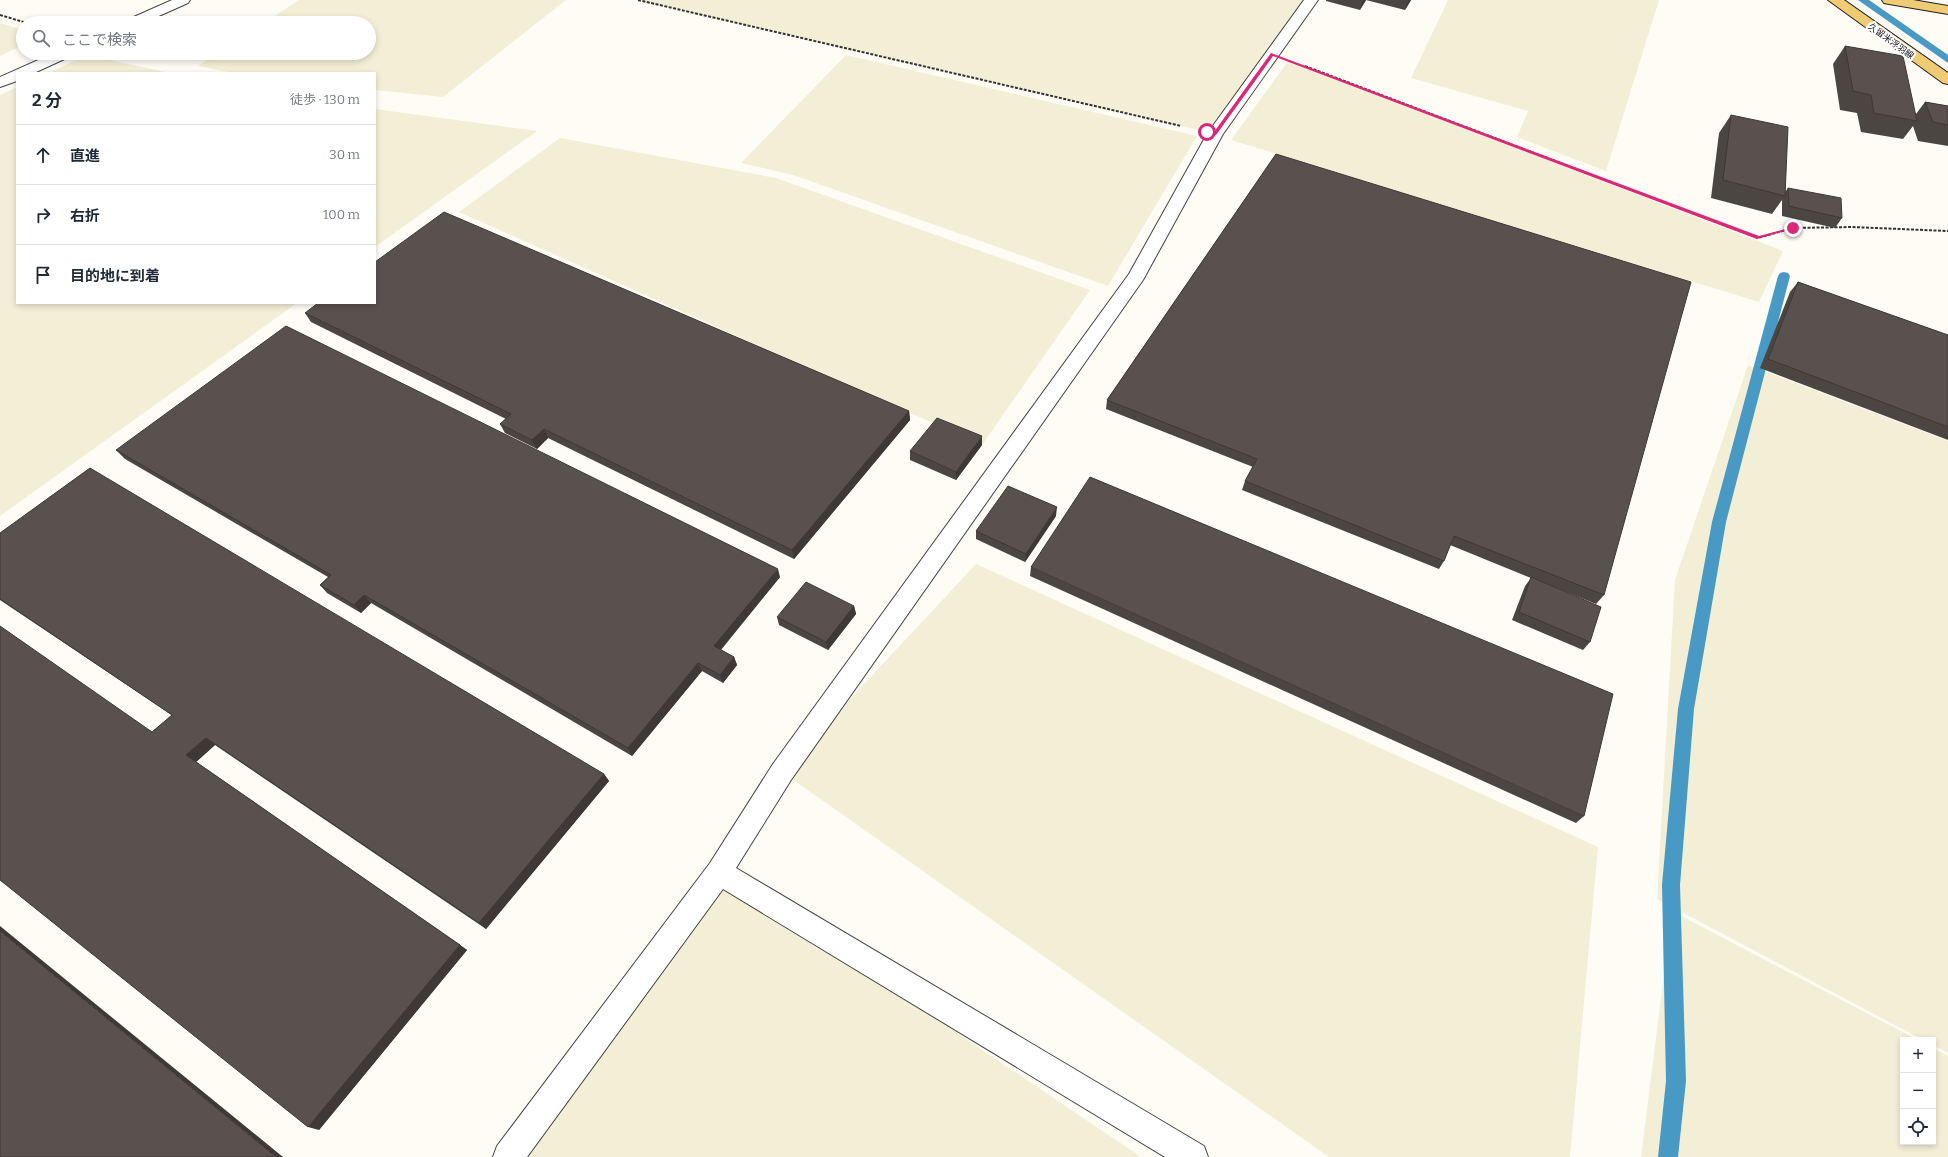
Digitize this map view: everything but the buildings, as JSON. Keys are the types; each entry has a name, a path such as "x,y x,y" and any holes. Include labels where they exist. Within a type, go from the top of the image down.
{"main road":[{"name":"久留米浮羽線","path":"1835,0 1948,80"},
{"path":"1889,0 1948,10"}],"street":[{"path":"148,16 183,0"},
{"path":"508,1157 719,872 782,772 1137,276 1215,134 1311,0"},
{"path":"24,72 51,60"},
{"path":"0,83 16,75"},
{"path":"719,872 1194,1157"}],"path":[{"path":"638,0 1215,134"},
{"path":"0,16 16,20"},
{"path":"1272,54 1758,238 1793,228 1850,227 1948,231"}],"shaded area":[{"path":"299,0 566,0 443,97 376,90 376,72 228,72 198,66 207,60 376,60 376,16 275,16"},
{"path":"638,0 1311,0 1207,132"},
{"path":"1448,0 1659,0 1606,171 1517,137 1528,111 1411,78"},
{"path":"0,23 16,28 16,48 0,56"},
{"path":"846,55 1197,136 1108,286 793,175 741,163"},
{"path":"76,60 110,60 165,72 50,72"},
{"path":"1289,60 1783,251 1759,302 1231,140"},
{"path":"16,87 16,304 296,304 0,516 0,95"},
{"path":"376,109 537,131 376,246"},
{"path":"560,138 776,178 1090,290 982,445 459,212"},
{"path":"1748,365 1948,441 1948,1053 1936,1047 1936,1037 1917,1037 1657,899 1675,580"},
{"path":"976,564 1598,847 1570,1157 1329,1157 782,772"},
{"path":"719,872 1141,1157 515,1157"},
{"path":"1672,911 1912,1037 1900,1037 1900,1145 1936,1145 1936,1050 1948,1056 1948,1157 1641,1157"}],"waterway":[{"path":"1863,0 1948,60"},
{"path":"1668,1157 1676,1081 1671,885 1686,709 1719,522 1784,276"}],"route":[{"path":"1207,132 1215,134 1272,54 1758,238 1793,228"}]}
